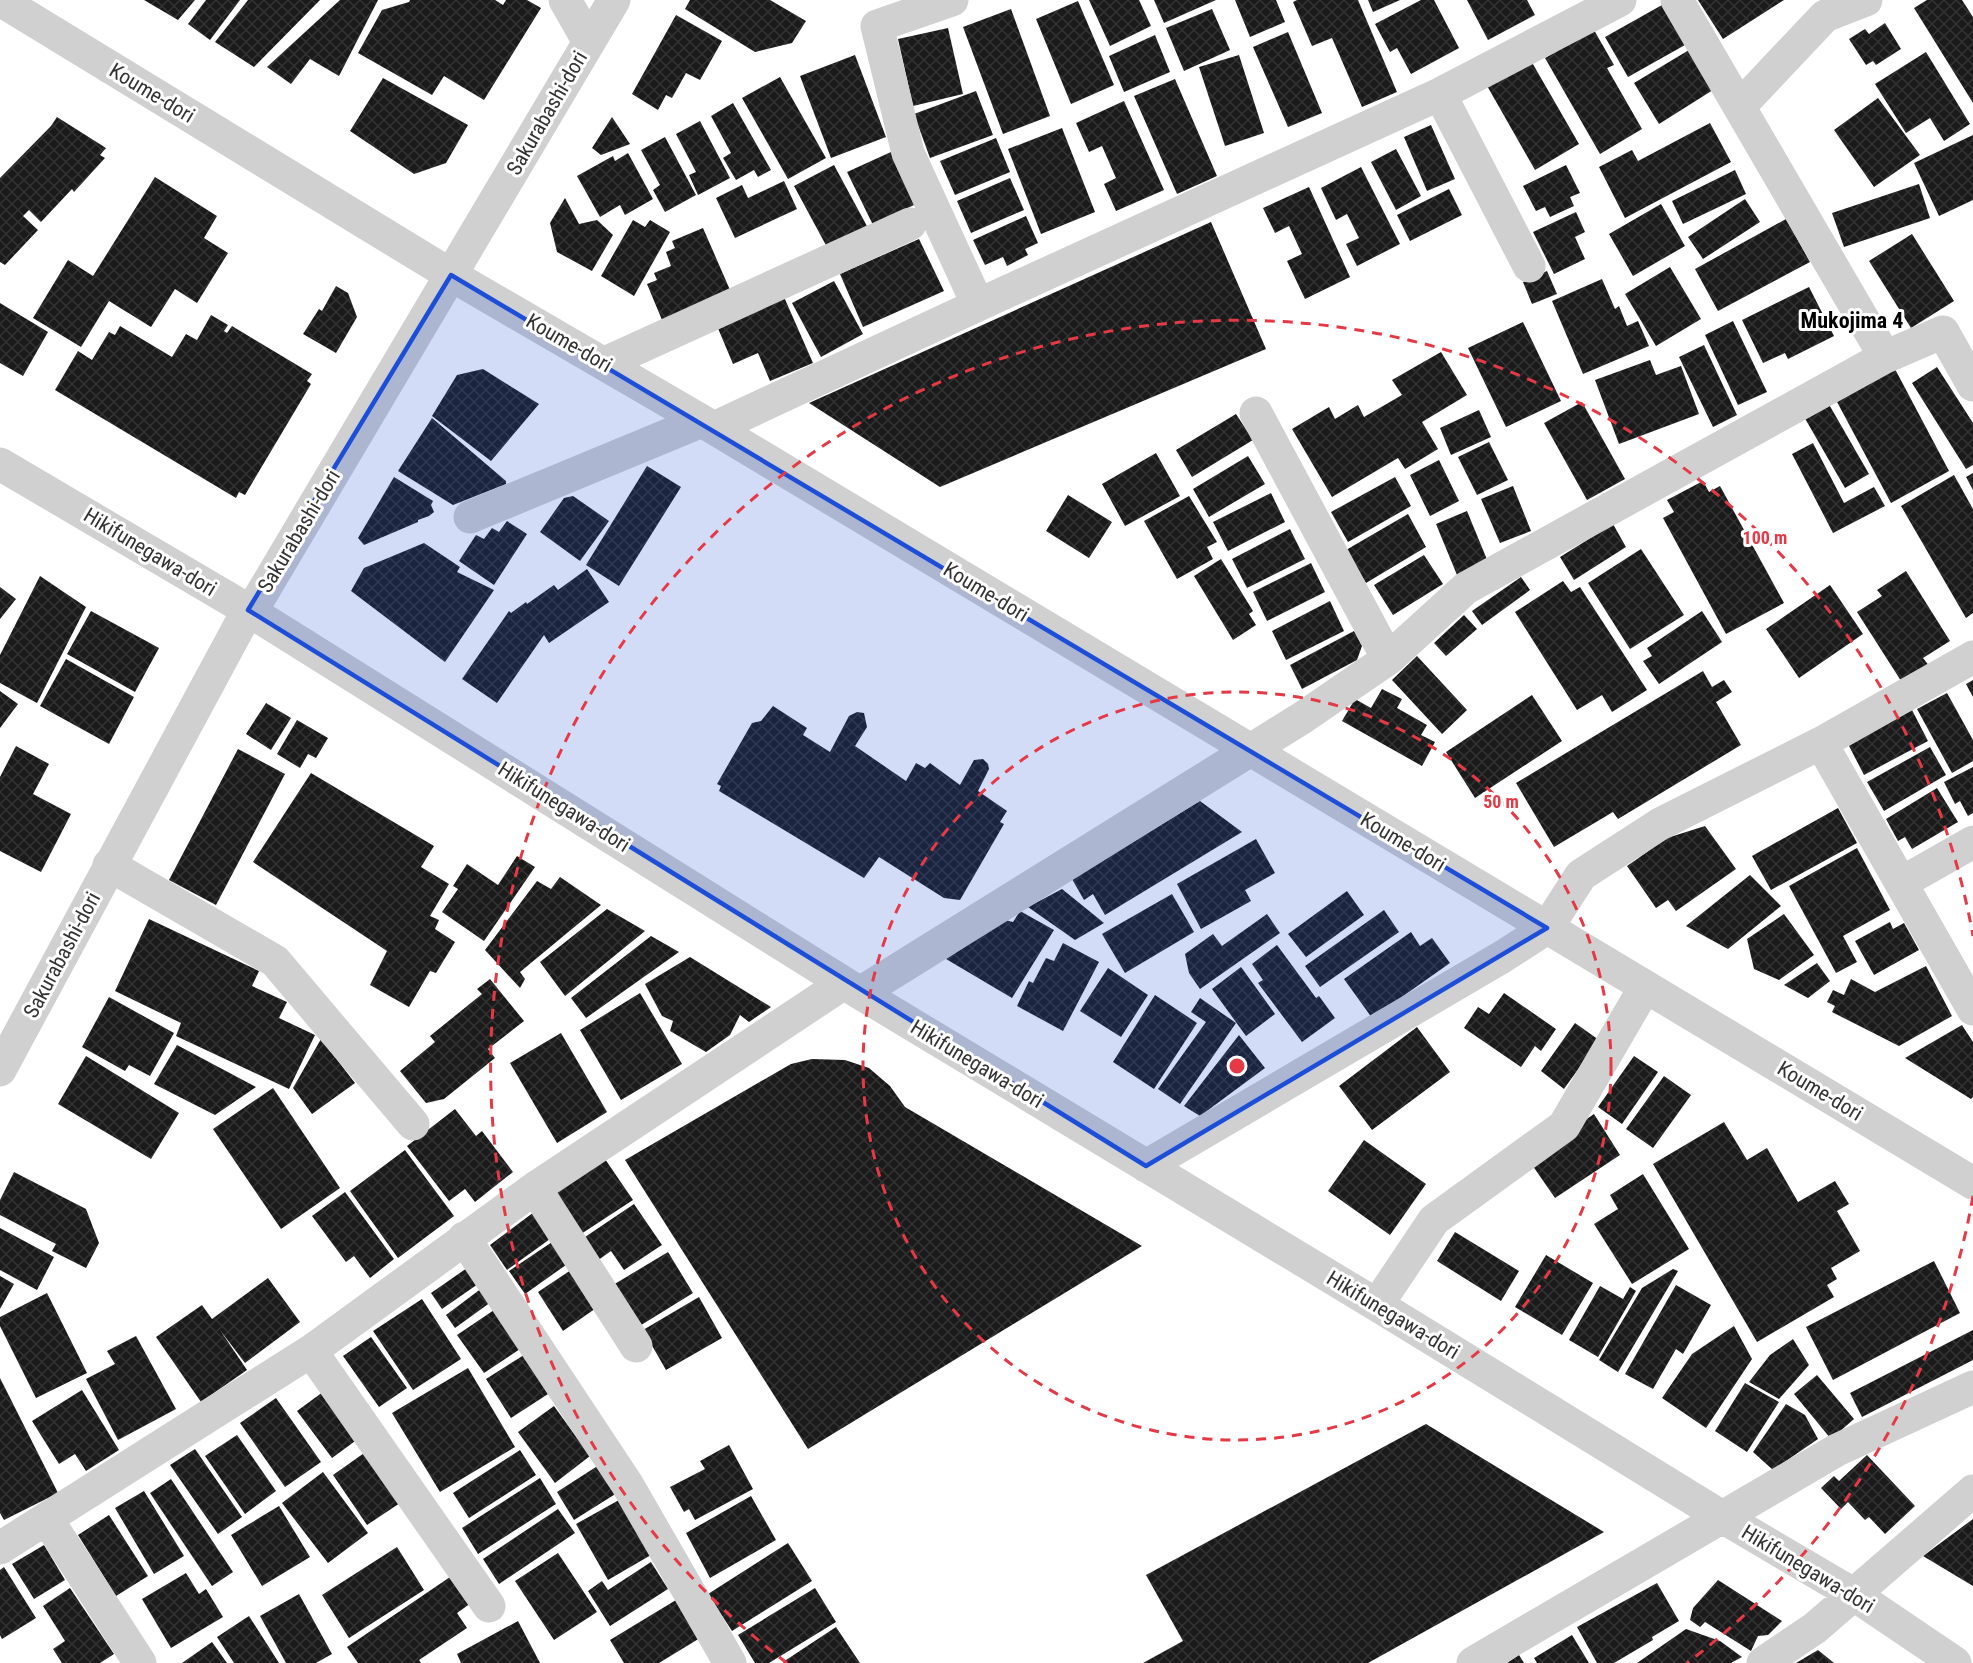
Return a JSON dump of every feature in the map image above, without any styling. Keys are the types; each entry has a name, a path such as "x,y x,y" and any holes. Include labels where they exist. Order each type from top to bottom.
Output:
{"street":[{"path":"565,0 589,42"},
{"name":"Sakurabashi-dori","path":"0,1070 248,610 258,600 614,0"},
{"path":"952,0 877,26 908,153 978,305"},
{"path":"470,517 708,425 978,305 1440,94 1620,0"},
{"path":"1677,0 1885,357"},
{"path":"1740,106 1825,16 1866,0"},
{"name":"Koume-dori","path":"12,2 452,275 708,425 1973,1183"},
{"path":"1440,94 1529,266"},
{"path":"604,363 910,224"},
{"path":"0,1548 311,1351 535,1188 852,988 1251,751 1388,659 1466,588 1885,357 1943,332 1973,385"},
{"path":"1256,413 1388,659"},
{"name":"Hikifunegawa-dori","path":"0,464 248,610 852,988 1853,1594 1955,1663"},
{"path":"1146,1166 1452,987 1547,928 1581,875 1659,824 1821,742 1973,657"},
{"path":"1821,742 1973,1009"},
{"path":"1901,883 1973,842"},
{"path":"109,865 275,961 413,1124"},
{"path":"1377,1305 1434,1220 1564,1126 1645,987"},
{"path":"535,1188 636,1346"},
{"path":"464,1238 627,1484 730,1663"},
{"path":"311,1351 489,1606"},
{"path":"1473,1663 1837,1450 1973,1387"},
{"path":"1763,1663 1815,1628 1973,1491"},
{"path":"47,1519 140,1663"}],"highlighted area":[{"path":"451,275 1547,928 1146,1166 248,610"}],"building":[{"path":"144,0 195,0 178,20"},
{"path":"206,0 240,0 210,40 188,24"},
{"path":"248,0 320,0 254,67 215,42"},
{"path":"340,0 378,0 339,76 310,59 291,84 267,67"},
{"path":"410,0 495,0 503,5 506,0 527,0 541,8 484,100 444,76 432,95 358,53 382,10"},
{"path":"690,0 770,0 806,21 792,43 755,52 685,9"},
{"path":"1089,0 1139,0 1151,26 1110,46"},
{"path":"1154,0 1216,0 1164,23"},
{"path":"1235,0 1276,0 1285,22 1250,37"},
{"path":"1297,0 1358,0 1397,92 1362,107 1332,38 1312,46 1293,2"},
{"path":"1368,0 1400,0 1373,12"},
{"path":"1421,0 1434,0 1459,48 1411,74 1397,48 1390,52 1375,24"},
{"path":"1467,0 1527,0 1535,15 1488,40"},
{"path":"1698,0 1784,0 1723,39"},
{"path":"1927,0 1962,0 1973,17 1973,103 1914,8"},
{"path":"1078,1 1114,85 1071,104 1036,19"},
{"path":"1662,5 1685,45 1628,77 1605,37"},
{"path":"1011,9 1050,116 1003,134 963,27"},
{"path":"1212,9 1230,50 1184,71 1166,28"},
{"path":"676,15 722,41 700,80 686,73 672,98 666,95 658,110 632,94"},
{"path":"1885,23 1901,49 1876,65 1873,61 1866,65 1849,39 1865,29 1869,34"},
{"path":"948,28 963,94 913,106 898,39"},
{"path":"1594,30 1614,65 1607,68 1642,129 1600,154 1545,58"},
{"path":"1288,32 1322,113 1288,127 1253,47"},
{"path":"1155,35 1170,72 1124,92 1109,56"},
{"path":"1689,50 1713,90 1659,124 1634,83"},
{"path":"1926,52 1970,124 1944,141 1930,118 1906,133 1875,84"},
{"path":"855,55 886,137 831,158 800,76"},
{"path":"1239,55 1264,133 1225,146 1199,67"},
{"path":"1530,59 1579,144 1535,170 1486,84"},
{"path":"780,77 826,158 788,179 742,98"},
{"path":"383,78 468,125 446,163 414,174 350,131"},
{"path":"1175,79 1217,176 1177,194 1134,96"},
{"path":"976,91 993,135 930,158 914,114"},
{"path":"1878,98 1920,155 1874,187 1834,130"},
{"path":"1124,101 1164,190 1116,211 1104,184 1116,178 1102,146 1089,152 1076,123"},
{"path":"733,103 771,170 758,177 754,170 736,180 723,158 731,153 711,116"},
{"path":"57,117 106,148 100,155 105,158 74,192 72,189 41,222 29,210 23,216 38,230 5,265 0,262 0,178"},
{"path":"612,117 630,144 601,155 592,148"},
{"path":"700,121 730,178 698,195 689,175 696,172 676,134"},
{"path":"1710,123 1731,162 1625,218 1599,167 1632,150 1638,161"},
{"path":"1431,125 1455,179 1427,191 1404,137"},
{"path":"1062,128 1095,212 1041,234 1008,149"},
{"path":"1973,135 1973,200 1939,216 1914,163"},
{"path":"665,137 696,195 665,212 653,190 660,185 641,150"},
{"path":"996,138 1010,172 955,195 940,161"},
{"path":"1396,149 1421,196 1396,210 1371,162"},
{"path":"891,152 916,204 873,225 847,172"},
{"path":"628,153 653,199 625,215 620,205 600,217 577,176 613,156 615,161"},
{"path":"834,165 868,228 828,249 794,186"},
{"path":"1566,165 1580,193 1570,197 1574,206 1550,217 1545,207 1536,211 1523,186"},
{"path":"1361,167 1400,244 1357,266 1346,244 1359,238 1347,214 1336,220 1321,188"},
{"path":"1735,170 1746,194 1683,224 1672,201"},
{"path":"155,177 217,216 204,238 228,253 197,303 175,289 151,327 109,301 81,347 33,318 68,260 93,276"},
{"path":"1010,178 1024,210 971,233 957,201"},
{"path":"784,181 797,209 735,238 716,198 742,185 748,198"},
{"path":"1919,184 1930,218 1844,247 1832,213"},
{"path":"1309,187 1350,277 1305,299 1287,261 1302,254 1289,226 1275,233 1263,208"},
{"path":"1449,189 1462,215 1410,241 1397,215"},
{"path":"565,198 579,224 597,220 613,235 592,271 557,252 550,223"},
{"path":"1745,199 1760,222 1703,259 1688,237"},
{"path":"1661,204 1685,246 1633,276 1609,234"},
{"path":"1576,212 1585,232 1575,237 1585,259 1554,274 1533,232"},
{"path":"1026,216 1038,243 1025,249 1028,255 1007,266 1003,257 985,265 973,240"},
{"path":"1786,219 1810,262 1718,311 1695,269"},
{"path":"633,220 645,227 650,220 670,232 634,296 601,276"},
{"path":"1211,222 1266,349 940,487 809,403"},
{"path":"703,228 730,290 662,320 647,284 657,280 654,273 671,266 666,252 675,248 672,241"},
{"path":"1912,234 1954,301 1911,328 1869,261"},
{"path":"919,239 944,291 863,327 840,274"},
{"path":"1670,267 1701,319 1656,346 1625,294"},
{"path":"1547,271 1557,294 1532,304 1523,282"},
{"path":"1602,279 1615,309 1619,306 1627,326 1638,321 1649,346 1583,374 1552,301"},
{"path":"834,281 863,334 821,357 792,303"},
{"path":"336,286 348,293 357,317 336,353 303,334 319,309 322,311"},
{"path":"1809,287 1834,336 1788,359 1785,353 1763,363 1742,320"},
{"path":"784,297 813,363 770,381 758,353 733,364 717,326"},
{"path":"0,303 48,332 23,376 0,363"},
{"path":"211,315 228,325 224,331 227,333 232,326 312,374 307,381 311,384 245,495 239,492 236,498 55,390 78,351 92,360 109,332 115,335 120,326 172,357 186,334 197,340"},
{"path":"1733,321 1767,392 1738,405 1705,335"},
{"path":"1523,322 1561,401 1506,427 1468,348"},
{"path":"1704,345 1737,415 1713,427 1679,357"},
{"path":"1441,352 1467,395 1422,422 1438,449 1405,469 1398,458 1332,497 1292,429 1329,407 1335,419 1358,405 1364,417 1402,395 1392,380"},
{"path":"1650,360 1656,375 1681,366 1699,414 1619,444 1595,380"},
{"path":"1937,367 1973,423 1973,465 1966,469 1912,383"},
{"path":"483,369 539,404 491,461 432,416 457,375"},
{"path":"1895,369 1949,471 1891,503 1836,400"},
{"path":"1827,401 1869,474 1845,488 1803,415"},
{"path":"1582,402 1625,479 1587,500 1544,423"},
{"path":"1479,410 1491,437 1451,455 1440,428"},
{"path":"1236,414 1253,440 1192,477 1176,450"},
{"path":"432,418 506,481 506,484 453,505 398,471"},
{"path":"1489,442 1508,480 1477,495 1458,457"},
{"path":"1813,443 1844,503 1874,487 1885,506 1833,533 1792,454"},
{"path":"1156,453 1180,496 1125,526 1102,484"},
{"path":"1248,456 1265,484 1209,517 1193,489"},
{"path":"1439,460 1459,501 1430,516 1410,475"},
{"path":"647,466 681,487 619,586 586,565"},
{"path":"1973,473 1973,490 1966,477"},
{"path":"1954,475 1973,509 1973,613 1966,618 1901,506"},
{"path":"394,477 433,501 431,505 434,512 418,522 364,545 358,538"},
{"path":"1395,477 1411,506 1348,542 1331,512"},
{"path":"1703,481 1709,492 1720,486 1784,603 1726,634 1663,518 1674,512 1667,500"},
{"path":"1513,486 1531,531 1500,543 1481,499"},
{"path":"1271,493 1285,522 1228,551 1213,522"},
{"path":"1068,495 1112,522 1089,558 1046,531"},
{"path":"573,496 609,521 580,561 540,532 564,498"},
{"path":"1189,496 1217,542 1207,547 1213,559 1177,579 1144,521"},
{"path":"1467,511 1488,562 1457,575 1436,524"},
{"path":"1408,514 1426,547 1366,583 1346,550"},
{"path":"507,521 527,534 494,585 459,561 476,535 484,539 492,528 499,532"},
{"path":"1613,524 1626,547 1574,580 1560,557"},
{"path":"1290,529 1305,559 1247,588 1232,559"},
{"path":"424,543 460,567 457,572 494,590 445,662 351,591 364,568"},
{"path":"1641,549 1684,615 1630,649 1588,583"},
{"path":"1424,555 1443,584 1393,615 1374,585"},
{"path":"1221,559 1253,611 1249,614 1256,625 1233,640 1194,576"},
{"path":"1311,563 1325,592 1267,621 1253,592"},
{"path":"587,569 609,602 549,643 544,635 497,703 462,679 509,611 511,613 526,602 527,604 554,585 558,590"},
{"path":"1906,571 1950,641 1923,658 1930,667 1903,684 1857,612 1882,596 1877,590"},
{"path":"40,576 86,607 37,703 0,683 0,655"},
{"path":"1521,577 1530,590 1482,625 1472,611"},
{"path":"1563,581 1571,592 1580,587 1647,690 1612,712 1602,695 1577,710 1515,612"},
{"path":"1830,585 1863,634 1799,678 1766,629"},
{"path":"0,587 16,599 0,619"},
{"path":"1330,601 1344,631 1286,660 1272,631"},
{"path":"91,611 159,648 135,692 67,654"},
{"path":"1702,611 1722,642 1659,684 1643,661 1652,656 1647,648"},
{"path":"1464,615 1477,629 1446,656 1434,643"},
{"path":"1354,631 1362,646 1357,660 1302,689 1290,665"},
{"path":"1417,656 1467,710 1442,734 1392,680"},
{"path":"66,659 134,697 109,744 40,706"},
{"path":"1703,671 1712,687 1724,680 1732,692 1716,702 1741,745 1618,819 1613,812 1554,847 1516,783"},
{"path":"1973,680 1973,697 1966,684"},
{"path":"1382,689 1402,699 1397,708 1427,725 1421,735 1435,742 1422,766 1342,721 1355,699 1371,708"},
{"path":"0,691 18,704 0,728"},
{"path":"1947,693 1973,740 1973,761 1952,773 1917,709"},
{"path":"1532,695 1562,741 1475,798 1446,752"},
{"path":"266,703 291,718 271,750 246,734"},
{"path":"773,706 807,728 803,735 830,752 849,716 857,712 864,713 867,727 855,746 906,781 916,763 925,768 930,763 960,785 974,760 983,759 988,764 989,769 978,791 1007,811 1000,822 1004,824 960,900 944,898 879,857 864,878 719,791 721,786 717,784 752,723 761,721"},
{"path":"1912,710 1928,741 1864,775 1848,744"},
{"path":"297,720 328,738 316,758 308,754 300,768 277,754"},
{"path":"16,746 49,764 33,794 71,814 41,872 0,851 0,777"},
{"path":"1930,747 1946,775 1884,811 1867,782"},
{"path":"238,749 285,774 216,905 169,880"},
{"path":"1973,767 1973,813 1968,816 1960,801 1955,804 1944,782"},
{"path":"311,773 434,846 421,867 449,884 430,916 439,920 435,929 455,942 436,973 430,971 409,1007 370,985 387,951 253,862"},
{"path":"1937,788 1958,822 1912,849 1905,837 1898,841 1886,819"},
{"path":"1200,801 1242,832 1105,915 1093,894 1084,900 1072,879"},
{"path":"1838,808 1857,843 1771,890 1752,856"},
{"path":"1705,826 1736,869 1676,911 1668,900 1656,908 1627,866 1667,838"},
{"path":"1256,839 1275,873 1245,890 1251,901 1201,929 1177,884"},
{"path":"1857,848 1890,910 1843,936 1857,962 1836,973 1789,886"},
{"path":"517,856 535,867 484,941 442,912 458,889 453,886 467,864 498,885"},
{"path":"1750,875 1781,906 1728,949 1686,926"},
{"path":"560,877 601,905 520,972 525,979 520,988 485,950 537,881 551,889"},
{"path":"1062,889 1104,923 1075,940 1028,907"},
{"path":"1347,891 1364,915 1306,957 1288,934"},
{"path":"1172,894 1194,932 1125,973 1102,934"},
{"path":"607,909 645,931 565,996 540,962"},
{"path":"1384,910 1399,932 1320,987 1305,966"},
{"path":"1020,911 1054,930 1012,998 946,959 1005,920 1013,922"},
{"path":"1267,914 1280,933 1200,989 1189,973 1185,954 1213,934 1222,946"},
{"path":"1784,914 1814,955 1779,980 1754,969 1747,939"},
{"path":"149,919 259,971 252,986 287,1002 279,1018 315,1035 289,1089 176,1036 181,1023 115,991"},
{"path":"1890,922 1893,929 1904,923 1919,950 1874,975 1855,941"},
{"path":"1411,932 1420,946 1432,938 1450,963 1372,1018 1344,979"},
{"path":"651,936 679,952 586,1018 571,998"},
{"path":"1063,943 1099,962 1063,1031 1017,1006 1029,981 1033,983 1046,958 1054,961"},
{"path":"1277,945 1316,998 1319,996 1335,1018 1302,1042 1258,983 1263,980 1252,964"},
{"path":"690,957 771,1007 749,1022 740,1015 730,1035 706,1052 670,1031 673,1021 662,1016 645,984"},
{"path":"1817,963 1830,981 1808,998 1784,985"},
{"path":"1926,966 1952,1016 1899,1046 1832,1012 1835,1006 1827,1002 1833,990 1844,995 1851,979 1875,992"},
{"path":"1241,967 1275,1014 1246,1036 1212,989"},
{"path":"1108,968 1148,995 1121,1037 1080,1011"},
{"path":"490,979 524,1021 488,1049 495,1058 444,1099 426,1103 400,1071 435,1042 430,1036 482,994 477,989"},
{"path":"640,993 682,1064 621,1100 580,1030"},
{"path":"1504,993 1556,1029 1541,1051 1535,1046 1521,1067 1464,1028 1478,1007 1489,1014"},
{"path":"1155,995 1197,1023 1154,1089 1113,1062"},
{"path":"109,997 174,1033 150,1076 129,1065 125,1071 82,1047"},
{"path":"1200,998 1236,1023 1180,1104 1158,1089 1206,1022 1191,1012"},
{"path":"1575,1023 1599,1040 1564,1089 1541,1071"},
{"path":"1962,1025 1973,1042 1973,1097 1971,1099 1905,1058"},
{"path":"1417,1027 1450,1072 1372,1130 1339,1086"},
{"path":"561,1033 607,1112 557,1143 510,1063"},
{"path":"1239,1035 1265,1068 1200,1116 1184,1106"},
{"path":"321,1039 355,1083 312,1114 293,1088"},
{"path":"177,1045 256,1087 215,1115 154,1084"},
{"path":"86,1056 179,1113 151,1159 58,1104"},
{"path":"1634,1056 1658,1072 1622,1124 1598,1107"},
{"path":"812,1059 845,1060 869,1068 890,1086 905,1107 1142,1246 808,1449 625,1160 791,1064"},
{"path":"1664,1076 1691,1095 1653,1148 1626,1129"},
{"path":"273,1088 340,1188 281,1229 213,1129"},
{"path":"455,1109 476,1136 482,1131 513,1172 475,1202 465,1189 449,1201 407,1146"},
{"path":"1594,1114 1620,1155 1555,1198 1528,1159"},
{"path":"1724,1122 1747,1160 1767,1148 1798,1202 1835,1181 1849,1204 1837,1211 1860,1251 1831,1268 1837,1279 1827,1285 1834,1297 1757,1342 1653,1164"},
{"path":"1364,1140 1426,1184 1390,1235 1328,1191"},
{"path":"405,1150 454,1216 398,1258 350,1191"},
{"path":"605,1159 633,1200 578,1236 551,1195"},
{"path":"14,1172 86,1209 99,1243 86,1268 52,1251 56,1244 0,1215 0,1200"},
{"path":"1643,1174 1689,1249 1632,1284 1594,1224 1618,1209 1610,1195"},
{"path":"345,1192 394,1259 370,1278 354,1256 346,1262 312,1216"},
{"path":"634,1204 662,1245 624,1270 611,1251 597,1261 582,1239"},
{"path":"538,1209 557,1234 507,1270 490,1245"},
{"path":"0,1228 54,1257 37,1290 0,1270"},
{"path":"1455,1232 1519,1271 1501,1301 1437,1261"},
{"path":"558,1238 573,1260 525,1294 509,1271"},
{"path":"668,1252 693,1293 638,1327 613,1285"},
{"path":"1546,1255 1593,1283 1562,1335 1515,1307"},
{"path":"1934,1261 1960,1313 1833,1380 1806,1327"},
{"path":"577,1266 602,1304 563,1331 538,1292"},
{"path":"467,1268 478,1284 442,1309 431,1293"},
{"path":"1673,1269 1678,1271 1618,1372 1599,1360 1642,1288"},
{"path":"0,1276 14,1284 0,1309"},
{"path":"268,1278 300,1322 245,1363 220,1330 247,1370 201,1402 156,1337 202,1305 212,1319"},
{"path":"1676,1285 1711,1305 1683,1354 1676,1349 1653,1389 1625,1374"},
{"path":"1600,1286 1623,1299 1630,1287 1636,1291 1598,1357 1569,1340"},
{"path":"482,1288 491,1302 455,1328 446,1315"},
{"path":"47,1293 87,1373 36,1398 0,1326 0,1317"},
{"path":"699,1297 722,1338 666,1370 643,1330"},
{"path":"422,1299 461,1359 413,1390 373,1331"},
{"path":"497,1308 523,1347 484,1373 457,1335"},
{"path":"1734,1326 1752,1359 1706,1428 1662,1398 1692,1354"},
{"path":"1973,1330 1973,1360 1862,1417 1850,1393"},
{"path":"136,1336 176,1409 118,1440 86,1379 115,1364 107,1351"},
{"path":"371,1337 407,1388 379,1407 343,1356"},
{"path":"1793,1339 1809,1365 1779,1399 1749,1382 1770,1355"},
{"path":"524,1355 548,1394 511,1418 486,1379"},
{"path":"468,1368 515,1447 440,1492 392,1413"},
{"path":"1817,1375 1854,1419 1831,1439 1794,1394"},
{"path":"0,1378 58,1493 4,1520 0,1513"},
{"path":"1745,1383 1779,1402 1747,1452 1715,1431"},
{"path":"327,1389 362,1436 332,1458 297,1411"},
{"path":"82,1390 119,1450 86,1471 75,1454 59,1464 32,1421"},
{"path":"276,1398 321,1462 285,1487 240,1423"},
{"path":"1786,1404 1805,1415 1818,1439 1773,1470 1753,1452"},
{"path":"554,1406 590,1456 555,1483 518,1432"},
{"path":"1426,1424 1604,1532 1368,1663 1143,1663 1183,1641 1146,1575"},
{"path":"237,1435 276,1491 245,1514 205,1456"},
{"path":"729,1445 753,1489 695,1520 689,1509 684,1512 670,1487 705,1469 700,1461"},
{"path":"195,1449 242,1517 218,1534 170,1465"},
{"path":"520,1450 536,1475 469,1518 453,1493"},
{"path":"367,1451 403,1501 367,1525 333,1475"},
{"path":"1867,1455 1915,1506 1885,1534 1869,1517 1865,1520 1848,1502 1841,1509 1821,1488 1834,1476 1839,1481"},
{"path":"599,1465 617,1493 574,1520 557,1492"},
{"path":"323,1472 368,1533 328,1563 282,1503"},
{"path":"540,1478 556,1504 478,1554 462,1528"},
{"path":"171,1479 233,1572 212,1586 150,1493"},
{"path":"144,1491 184,1556 154,1574 115,1508"},
{"path":"751,1496 776,1540 710,1578 686,1533"},
{"path":"619,1500 651,1555 608,1580 576,1524"},
{"path":"279,1506 310,1557 262,1586 231,1535"},
{"path":"558,1509 575,1533 499,1584 483,1559"},
{"path":"109,1515 148,1576 116,1596 78,1535"},
{"path":"1973,1519 1973,1586 1923,1556"},
{"path":"788,1543 812,1581 732,1631 708,1594"},
{"path":"44,1545 65,1580 34,1599 12,1564"},
{"path":"397,1547 424,1590 349,1638 322,1595"},
{"path":"558,1553 597,1612 554,1640 515,1581"},
{"path":"651,1562 668,1589 610,1626 588,1591 602,1581 608,1590"},
{"path":"4,1567 36,1618 2,1639 0,1635 0,1570"},
{"path":"186,1573 199,1594 206,1589 223,1617 171,1648 142,1599"},
{"path":"453,1575 471,1603 457,1613 467,1628 419,1660 421,1663 358,1663 347,1647"},
{"path":"1718,1580 1782,1621 1768,1635 1758,1636 1751,1651 1705,1622 1700,1627 1690,1620 1693,1608"},
{"path":"1657,1583 1679,1621 1652,1637 1653,1640 1614,1663 1597,1663 1577,1627"},
{"path":"70,1588 114,1654 100,1663 62,1663 53,1649 65,1641 43,1606"},
{"path":"815,1588 836,1622 769,1663 755,1663 738,1635"},
{"path":"299,1594 332,1654 316,1663 286,1663 260,1616"},
{"path":"676,1600 700,1638 659,1663 624,1663 610,1640"},
{"path":"249,1616 279,1663 234,1663 217,1637"},
{"path":"518,1621 540,1663 461,1663 457,1654"},
{"path":"836,1627 860,1663 783,1662"},
{"path":"1686,1629 1720,1641 1742,1657 1731,1663 1637,1663"},
{"path":"1572,1635 1589,1663 1537,1663 1534,1658"},
{"path":"212,1642 227,1663 182,1663"},
{"path":"1818,1650 1834,1663 1796,1663"},
{"path":"1519,1655 1524,1663 1507,1663"}],"district":[{"name":"Mukojima 4","path":"1852,320"}]}
